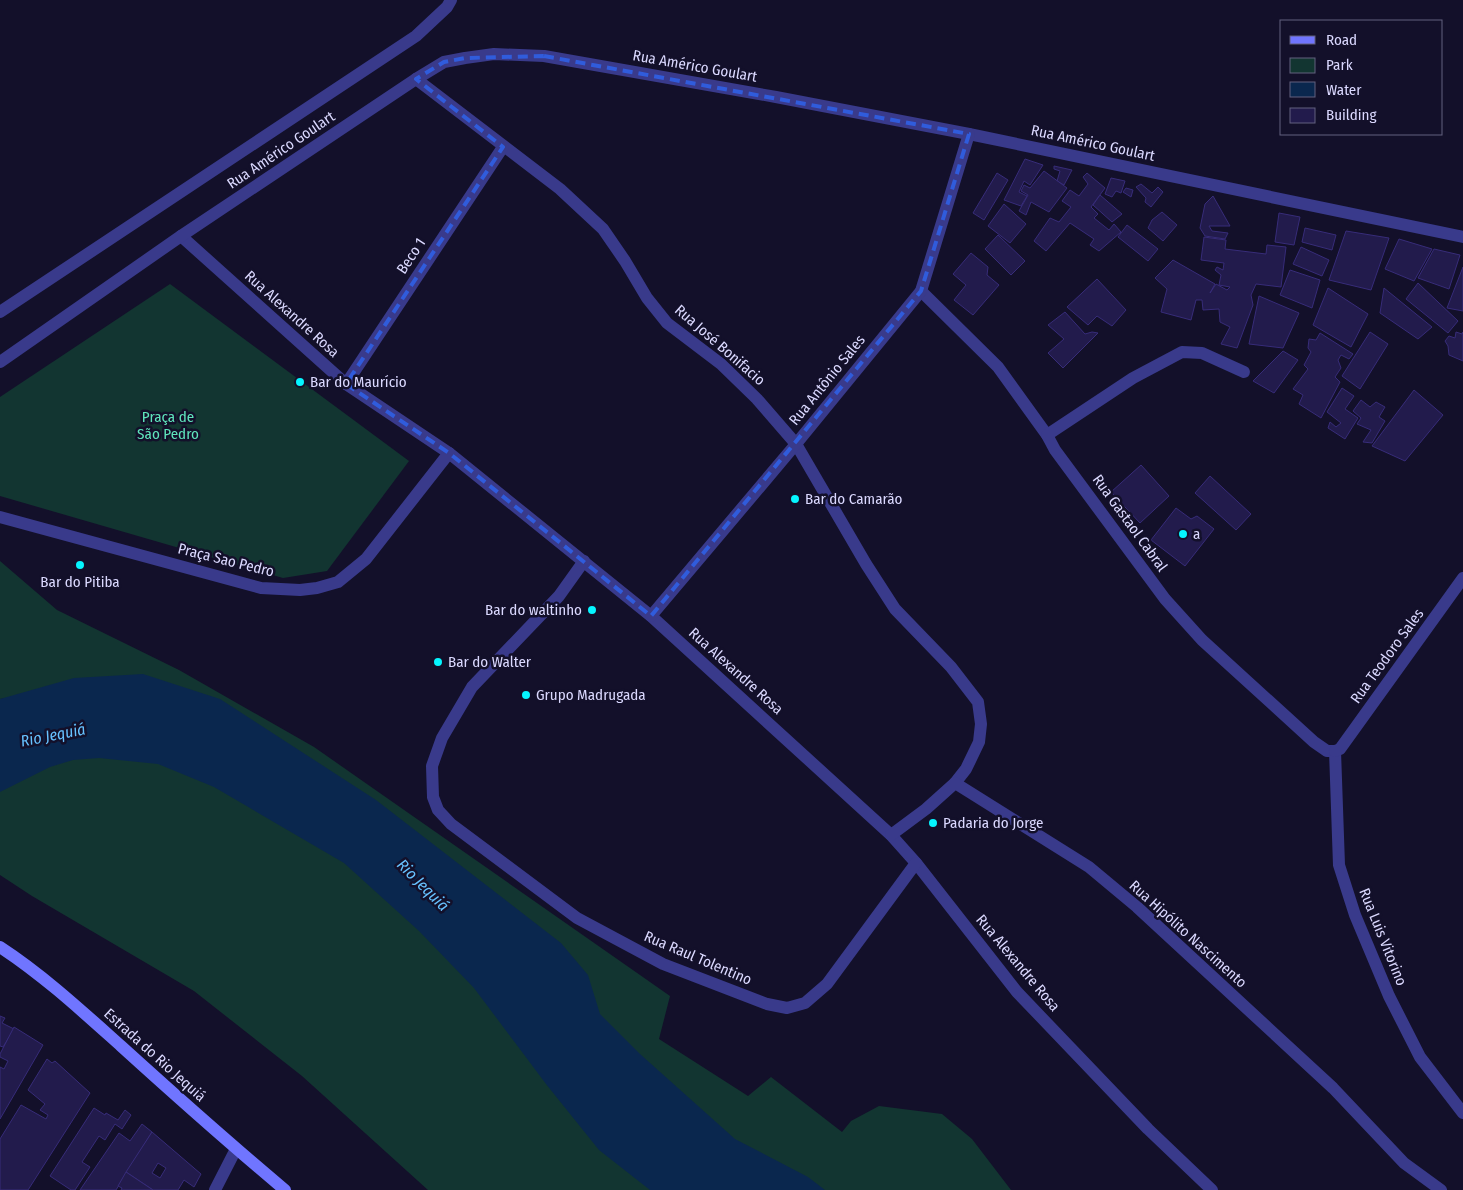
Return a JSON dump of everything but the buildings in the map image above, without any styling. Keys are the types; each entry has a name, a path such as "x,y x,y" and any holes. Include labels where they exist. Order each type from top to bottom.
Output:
{"main road":[{"name":"Estrada do Rio Jequiá","path":"0,947 15,957 89,1018 236,1149 285,1190"}],"street":[{"path":"0,312 416,36 447,7 451,0"},
{"name":"Rua Américo Goulart","path":"0,362 181,236 416,78 444,62 494,54 544,56 776,97 969,134 1463,237"},
{"name":"Rua José Bonifacio","path":"416,78 503,147 560,189 603,229 647,298 667,323 721,364 757,399 796,444 866,564 895,609 951,667 978,702 981,724 979,742 966,768 955,783"},
{"name":"Rua Antônio Sales","path":"652,616 921,291 969,134"},
{"name":"Beco 1","path":"346,384 503,147"},
{"name":"Rua Alexandre Rosa","path":"181,236 346,384 449,453 652,616 891,835 916,863 1017,992 1148,1130 1212,1190"},
{"name":"Rua Gastaol Cabral","path":"921,291 998,367 1047,435 1055,450 1166,599 1202,640 1314,742 1327,750 1335,752"},
{"path":"1047,435 1133,378 1182,352 1202,353 1244,372"},
{"name":"Praça Sao Pedro","path":"0,516 260,588 300,590 317,588 338,582 366,559 449,453"},
{"name":"Rua Raul Tolentino","path":"584,561 559,596 472,687 442,738 432,766 433,797 438,810 450,824 577,918 663,964 767,1004 786,1008 805,1003 827,984 916,863"},
{"name":"Rua Teodoro Sales","path":"1335,752 1340,749 1463,578"},
{"name":"Rua Luis Vitorino","path":"1335,752 1339,865 1355,915 1389,996 1420,1057 1463,1113"},
{"path":"891,835 926,809 955,783"},
{"name":"Rua Hipólito Nascimento","path":"955,783 1090,867 1333,1088 1404,1163 1441,1190"},
{"path":"215,1190 236,1149"}],"highlighted area":[{"path":"544,56 969,134 921,291 651,616 449,453 346,384 503,147 416,79 444,62 465,58"}],"green space":[{"name":"Praça de São Pedro","path":"170,284 409,461 327,571 283,578 0,496 0,397"},
{"path":"0,561 57,610 179,670 314,747 670,996 659,1039 748,1096 771,1077 842,1132 851,1121 879,1106 942,1114 972,1139 1011,1190 804,1190 728,1149 368,811 7,698 0,699"},
{"path":"162,748 353,850 676,1190 428,1190 302,1076 194,991 32,896 0,875 0,774 44,752"}],"water":[{"name":"Rio Jequiá","path":"143,674 220,699 376,800 561,943 588,975 600,1014 640,1054 735,1139 808,1177 825,1190 650,1190 599,1150 546,1084 474,988 419,931 344,863 214,787 158,764 99,758 73,760 50,767 0,792 0,699 74,678"}],"place":[{"name":"Bar do Maurício","path":"300,382"},
{"name":"Bar do Camarão","path":"795,499"},
{"name":"a","path":"1183,534"},
{"name":"Bar do Pitiba","path":"80,565"},
{"name":"Bar do waltinho","path":"592,610"},
{"name":"Bar do Walter","path":"438,662"},
{"name":"Grupo Madrugada","path":"526,695"},
{"name":"Padaria do Jorge","path":"933,823"}]}
